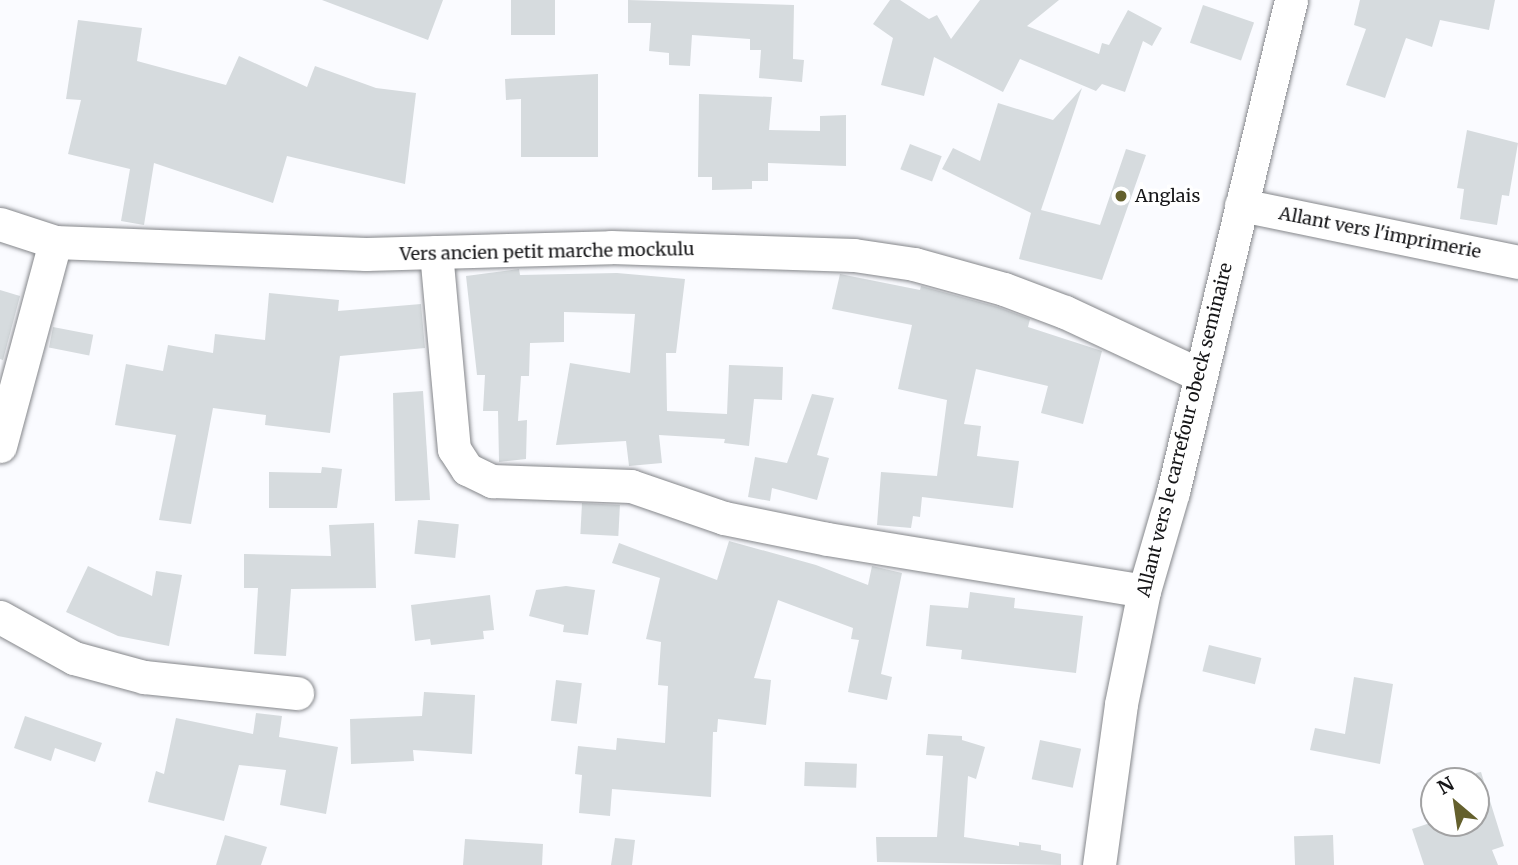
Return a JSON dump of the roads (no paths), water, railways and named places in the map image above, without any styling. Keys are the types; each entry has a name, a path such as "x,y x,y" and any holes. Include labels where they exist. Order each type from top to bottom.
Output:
{"street":[{"name":"Allant vers le carrefour obeck seminaire","path":"1099,865 1144,591 1200,375 1291,0"},
{"name":"Allant vers l'imprimerie","path":"1241,205 1518,262"},
{"name":"Vers ancien petit marche mockulu","path":"0,224 55,242 366,254 611,247 854,255 915,264 1065,312 1200,375"},
{"path":"0,446 55,242"},
{"path":"436,252 454,449 467,469 492,481 631,486 724,518 801,534 1144,591"},
{"path":"0,617 74,658 144,677 297,693"}],"place":[{"name":"Anglais","path":"1121,196"}]}
